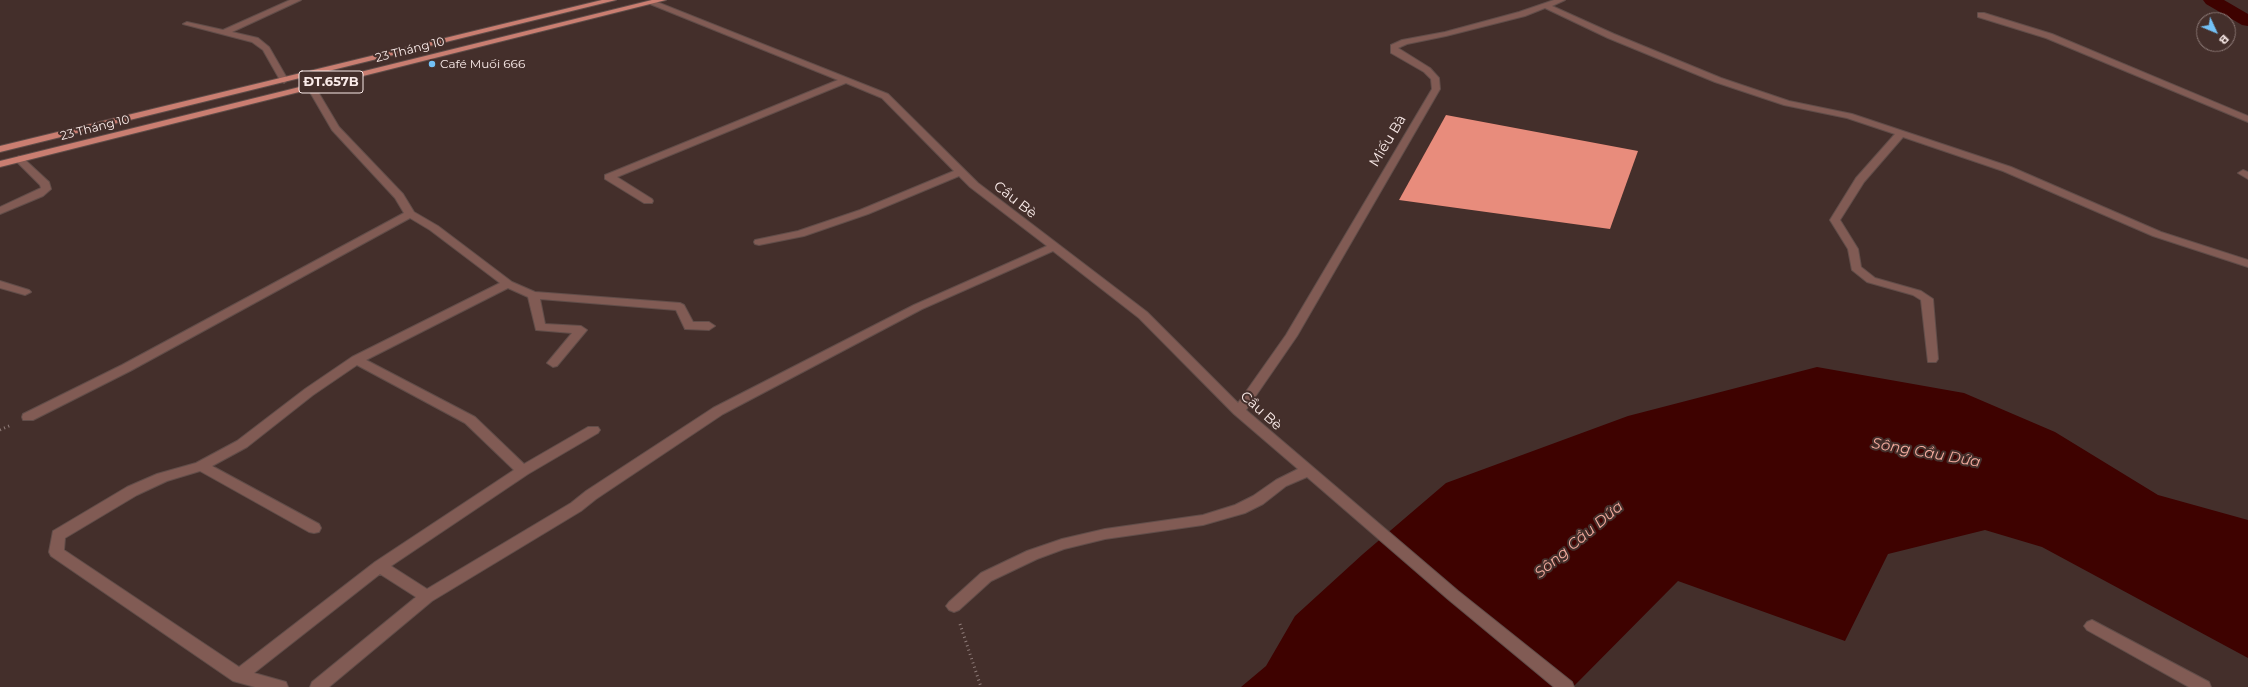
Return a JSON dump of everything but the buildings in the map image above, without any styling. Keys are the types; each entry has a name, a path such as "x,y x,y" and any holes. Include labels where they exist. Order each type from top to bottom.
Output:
{"main road":[{"name":"23 Tháng 10","path":"0,149 612,0"},
{"name":"23 Tháng 10","path":"0,164 653,1"}],"street":[{"path":"225,32 297,0"},
{"name":"Miếu Bà","path":"1239,411 1291,336 1436,89 1435,78 1427,70 1394,51 1394,47 1405,42 1452,32 1546,6 1561,0"},
{"name":"Cầu Bè","path":"653,1 885,96 974,185 1144,315 1239,411 1307,471 1566,687"},
{"path":"1546,6 1611,36 1718,80 1788,103 1849,116 2007,169 2157,234 2246,261"},
{"path":"1981,15 2049,36 2248,119"},
{"path":"187,24 255,40 263,45 284,80"},
{"path":"648,201 609,176 846,80"},
{"path":"311,87 335,128 364,161 399,196 410,214 434,228 508,284 533,295 680,307 689,326 709,326"},
{"path":"1900,134 1860,180 1835,220 1853,249 1856,268 1871,280 1917,293 1928,299 1932,359"},
{"path":"0,211 39,194 46,189 45,184 19,160"},
{"path":"759,242 800,234 864,212 960,172"},
{"path":"28,416 126,368 410,214"},
{"path":"318,687 427,597 576,507 591,495 718,411 918,307 1054,247"},
{"path":"0,284 25,292"},
{"path":"280,687 239,676 56,552 58,536 132,491 162,477 201,466 242,444 303,397 356,360 508,284"},
{"path":"533,295 540,327 581,330 553,363"},
{"path":"356,360 470,420 522,471"},
{"path":"239,676 380,566 522,471 593,430"},
{"path":"201,466 314,528"},
{"path":"954,606 986,577 1032,555 1062,544 1105,534 1203,520 1240,509 1258,500 1280,483 1307,471"},
{"path":"380,566 427,597"},
{"path":"2092,626 2203,687"}],"path":[{"path":"954,606 981,687"}],"water":[{"name":"Sông Cầu Dứa","path":"1817,367 1964,393 2055,432 2158,495 2248,520 2248,658 2042,547 1985,530 1888,554 1845,641 1678,581 1573,687 1241,687 1266,666 1295,616 1363,554 1446,483 1628,416"}],"waterway":[{"path":"2212,0 2248,21"}],"place":[{"name":"Café Muối 666","path":"432,64"}]}
